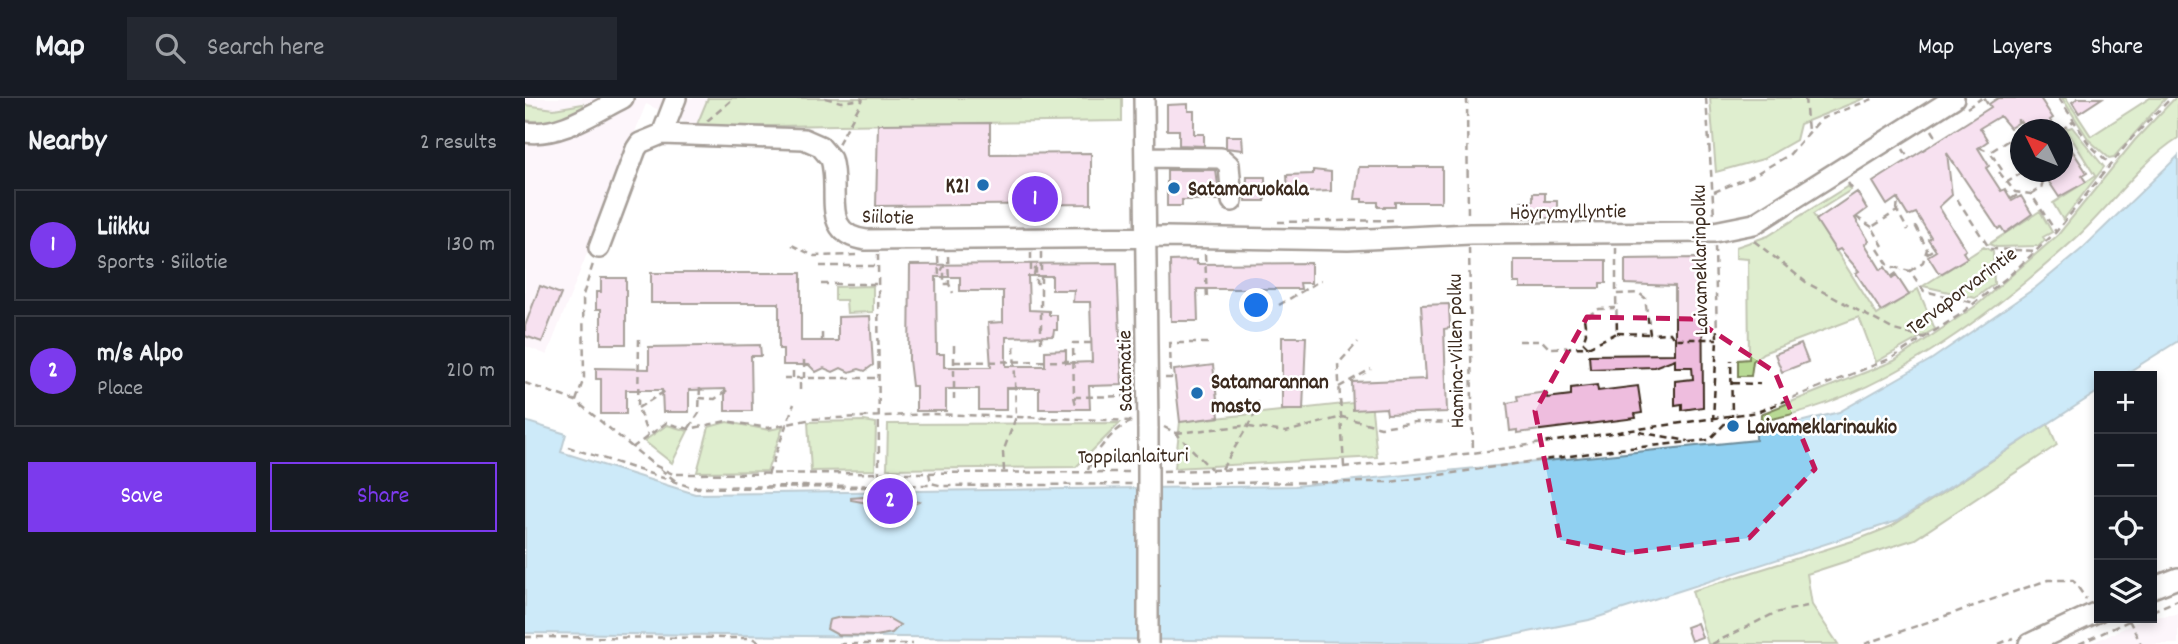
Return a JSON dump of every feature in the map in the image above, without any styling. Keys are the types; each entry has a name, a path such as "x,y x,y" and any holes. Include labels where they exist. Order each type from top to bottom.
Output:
{"street":[{"path":"525,132 551,131 568,126 623,98"},
{"path":"599,248 636,149 640,143 661,134 676,98"},
{"name":"Satamatie","path":"1144,98 1148,644"},
{"name":"Höyrymyllyntie","path":"1145,237 1469,241 1714,232 1754,224 1954,98"},
{"name":"Siilotie","path":"661,134 694,137 789,137 804,139 820,146 831,159 834,169 836,219 845,236 855,239 1145,237"},
{"path":"1145,157 1221,158 1229,165 1232,201"},
{"path":"2157,586 2178,578"},
{"path":"2029,644 2094,607"}],"path":[{"path":"694,137 705,122 734,98"},
{"path":"825,98 841,102 864,98"},
{"path":"838,144 864,98"},
{"name":"Hamina-Villen polku","path":"1467,98 1473,453"},
{"name":"Laivameklarinpolku","path":"1706,98 1714,192 1717,338 1713,421"},
{"path":"1805,98 1808,131"},
{"path":"1714,192 1752,176 1789,155 1821,119 1875,98"},
{"path":"1984,98 1990,107"},
{"path":"2059,98 2089,144 2111,165"},
{"name":"Tervaporvarintie","path":"1713,421 1758,412 1878,365 1925,338 1975,303 2038,251 2171,98"},
{"path":"1932,130 1938,140"},
{"path":"1990,152 2010,139"},
{"path":"1979,147 1990,152 2005,183 2012,189 2031,194 2041,187 2043,182"},
{"path":"1903,149 1909,159"},
{"path":"2005,183 2010,180"},
{"path":"1848,183 1855,193"},
{"path":"2006,192 2012,189"},
{"path":"2011,199 2021,193"},
{"path":"2031,194 2056,232"},
{"path":"1898,198 1897,211 1908,230"},
{"path":"1957,199 1990,249 2038,251"},
{"path":"1872,227 1897,211"},
{"path":"1856,217 1872,227 1883,246"},
{"path":"1878,249 1892,268 1910,271 1923,262 1928,242 1915,225"},
{"path":"1753,240 1807,283 1894,330 1925,338"},
{"path":"1616,246 1617,333"},
{"path":"525,383 576,401 584,378 583,295 599,248"},
{"path":"1926,254 1934,249"},
{"path":"1205,250 1207,299"},
{"path":"938,252 939,275 944,266 944,284 949,284"},
{"path":"948,252 949,284 953,293"},
{"path":"1031,252 1031,274 1034,274 1036,265 1036,283 1041,283"},
{"path":"1041,252 1041,343"},
{"path":"878,254 879,474"},
{"path":"820,266 878,266"},
{"path":"1887,271 1892,268"},
{"path":"1891,277 1901,270"},
{"path":"1910,271 1924,291 1975,303"},
{"path":"1279,305 1321,280"},
{"path":"821,285 878,285"},
{"path":"1616,294 1639,293 1645,298 1650,334"},
{"path":"1588,347 1583,342 1586,333 1584,318 1598,309 1616,308"},
{"path":"822,333 822,341"},
{"path":"1519,341 1542,341 1549,348 1588,347 1617,333 1670,333 1674,339 1717,338"},
{"path":"639,339 638,408 648,436"},
{"path":"1121,342 1135,342"},
{"path":"1344,467 1339,362 1358,342"},
{"path":"1077,409 1074,397 1073,343 1091,343"},
{"path":"1158,378 1171,378 1170,343 1208,344"},
{"path":"1004,472 1003,452 1016,417 1014,344"},
{"path":"954,345 954,399"},
{"path":"800,390 804,360"},
{"path":"1154,484 1391,482 1611,450 1709,440 1732,416 1731,360"},
{"path":"954,362 1074,362"},
{"path":"793,365 793,378"},
{"path":"1339,387 1371,369"},
{"path":"784,378 880,378"},
{"path":"1732,383 1760,384"},
{"path":"689,429 699,413 700,385"},
{"path":"699,398 715,398 729,389"},
{"path":"638,408 667,390"},
{"path":"1074,397 1136,396"},
{"name":"Toppilanlaituri","path":"576,401 654,465 673,474 1088,470 1136,472"},
{"path":"1222,469 1258,409 1258,401"},
{"path":"768,475 795,404"},
{"path":"632,448 666,423 689,429 726,421 768,428 812,419 933,414 1147,424 1176,433 1249,426 1294,432 1342,417 1381,426 1415,422 1463,423 1472,419"},
{"name":"Toppilanlaituri","path":"1161,471 1344,467 1713,421"},
{"path":"1088,470 1090,461 1118,430 1147,424"},
{"path":"1636,431 1677,437 1691,442"},
{"path":"1176,433 1211,469"},
{"path":"568,447 691,488 1100,483"},
{"path":"654,465 675,481 696,490 871,488 931,483 943,486 1140,484"},
{"path":"929,473 931,483"},
{"path":"1865,644 2048,580 2073,580 2094,607"},
{"path":"2157,609 2178,600"},
{"path":"1711,644 1775,613 1812,605"},
{"path":"2079,644 2123,623"},
{"path":"2130,623 2141,644"},
{"path":"525,637 752,638 762,644"},
{"path":"1727,637 1727,644"},
{"path":"839,644 913,644"}],"highlighted area":[{"path":"1587,317 1694,319 1775,372 1815,469 1749,538 1626,553 1560,540 1535,411"}],"shaded area":[{"path":"525,98 708,98 696,127 646,104 547,355 525,346"},
{"path":"2178,614 2178,644 2090,644 2135,623 2157,623 2157,617"}],"green space":[{"path":"708,98 1122,98 1122,121 696,127"},
{"path":"1710,98 1865,98 1800,124 1796,140 1763,159 1716,172"},
{"path":"2062,98 2066,98 2091,136 2150,98 2166,98 2114,157 2109,158 2089,140"},
{"path":"2178,98 2178,138 2138,172 2088,227 2006,298 1930,352 1889,375 1805,411 1761,421 1761,414 1894,361 1977,305 2058,235 2135,140"},
{"path":"583,104 584,110 562,118 548,121 525,120 525,105 554,109"},
{"path":"2073,128 2104,167 2063,220 2053,203 2095,176 2073,140"},
{"path":"1848,186 1851,190 1813,214 1877,315 1918,289 1935,329 1876,362 1859,317 1763,353 1753,361 1751,376 1738,376 1738,360 1749,359 1748,259 1736,258 1736,247 1768,236"},
{"path":"2040,211 2052,232 2043,237 2045,240 2039,246 1996,247 1989,244"},
{"path":"1984,247 1993,252 1994,284 1975,298 1923,286"},
{"path":"873,286 873,312 847,313 846,300 835,300 835,287"},
{"path":"1371,401 1377,457 1175,468 1180,422"},
{"path":"727,422 769,430 783,427 767,471 697,472 709,427"},
{"path":"808,422 876,423 875,470 811,471"},
{"path":"1120,423 1076,467 887,469 888,424"},
{"path":"2048,424 2057,445 1915,539 1807,574 1812,605 1838,644 1708,644 1692,591 1859,539 1892,526"},
{"path":"667,425 688,431 672,463 644,441"}],"water":[{"path":"2178,156 2178,341 2130,371 2094,371 2094,394 1897,521 1589,620 1474,643 525,633 525,421 566,434 561,452 695,494 1295,486 1756,440 1756,433 1839,412 1932,359 2035,288 2083,248"}],"pier":[{"path":"567,439 565,450 696,491 1104,487 696,492 563,451"},
{"path":"1137,484 1159,484 1160,643 1136,643"}],"building":[{"path":"1998,98 2040,98 2053,118 2010,119 2010,128 2000,116 1980,128 1988,141 1978,148 1989,166 1986,168 2001,191 2005,189 2012,201 2021,196 2032,214 2005,233 2001,227 1998,229 1947,153 1952,195 1939,207 1966,250 1963,252 1967,258 1942,273 1938,272 1928,256 1936,251 1928,239 1931,237 1916,213 1908,216 1897,198 1887,205 1873,182 1991,107 1989,104"},
{"path":"2078,98 2102,98 2079,113 2072,102"},
{"path":"1188,104 1188,111 1194,111 1194,134 1204,134 1204,146 1179,145 1179,130 1167,130 1167,105"},
{"name":"K21","path":"990,123 990,154 1091,153 1091,204 876,206 878,124"},
{"path":"1226,136 1242,136 1243,150 1226,148"},
{"path":"2073,152 2087,173 2082,176 2086,182 2059,197 2049,182 2073,182"},
{"path":"1359,167 1442,167 1442,199 1440,202 1395,202 1395,207 1378,207 1378,202 1362,202 1362,199 1355,199"},
{"path":"1167,170 1216,170 1220,200 1182,200 1182,206 1167,206"},
{"path":"1313,170 1331,172 1331,191 1288,193 1287,175 1313,174"},
{"path":"1247,177 1265,177 1265,201 1246,201"},
{"path":"1857,192 1867,209 1855,218 1869,241 1865,244 1881,270 1885,267 1892,278 1896,275 1909,295 1881,311 1856,273 1859,271 1840,249 1836,251 1816,220"},
{"path":"1533,193 1545,193 1545,201 1557,201 1557,218 1521,218 1521,201 1533,201"},
{"path":"1698,258 1697,265 1702,265 1703,407 1682,410 1682,404 1675,405 1675,381 1693,379 1692,367 1675,367 1675,359 1654,367 1590,369 1589,355 1675,354 1675,286 1625,284 1625,259"},
{"path":"1197,260 1197,264 1311,263 1311,283 1300,283 1301,289 1197,289 1198,321 1171,321 1170,261"},
{"path":"1514,260 1606,260 1606,283 1600,283 1600,288 1520,288 1520,283 1514,283"},
{"path":"1117,263 1122,385 1089,386 1090,409 1039,409 1039,388 1006,388 1006,410 979,410 979,389 946,389 946,411 916,411 916,386 912,386 909,360 910,265","holes":["1028,276 1052,276 1052,290 1074,290 1073,302 1090,302 1092,362 1066,363 1066,350 1045,351 1045,366 1006,366 1006,337 1053,336 1054,330 1057,330 1057,315 1049,315 1049,311 1029,310","936,277 960,277 960,291 1003,291 1003,322 988,323 991,367 944,367 944,354 937,354"]},
{"path":"651,273 801,273 801,341 838,341 838,317 870,316 873,365 865,371 859,369 849,372 841,368 833,372 824,368 816,372 809,365 783,365 783,349 779,349 779,303 651,303"},
{"path":"601,278 626,278 626,344 601,344 601,309 596,309 596,292 601,292"},
{"path":"540,286 561,294 542,342 525,336 525,326"},
{"path":"1449,304 1450,328 1444,329 1447,412 1387,414 1386,408 1353,410 1352,382 1426,379 1421,305"},
{"path":"1282,337 1306,337 1303,410 1282,410"},
{"path":"1801,344 1808,362 1782,372 1775,354"},
{"path":"760,345 761,356 751,356 752,411 725,411 725,389 689,390 689,412 663,412 662,390 626,390 626,414 601,414 601,379 596,379 596,368 649,369 649,347"},
{"name":"Satamarannan masto","path":"1213,365 1219,417 1180,422 1174,370"},
{"path":"1597,385 1598,391 1638,386 1642,413 1635,414 1636,418 1517,433 1517,430 1510,431 1507,403 1518,401 1517,396 1546,392 1547,398 1571,395 1571,388"},
{"path":"890,495 919,502 906,507 889,507 851,500 851,498"},
{"path":"841,617 888,618 900,625 892,633 876,636 838,635 827,629 829,620"},
{"path":"1697,623 1702,637 1691,641 1686,627"}],"place":[{"name":"K21","path":"983,185"},
{"name":"Satamaruokala","path":"1174,188"},
{"name":"Liikku","path":"1035,199"},
{"name":"Satamarannan masto","path":"1197,393"},
{"name":"Laivameklarinaukio","path":"1733,426"},
{"name":"m/s Alpo","path":"890,501"}]}
